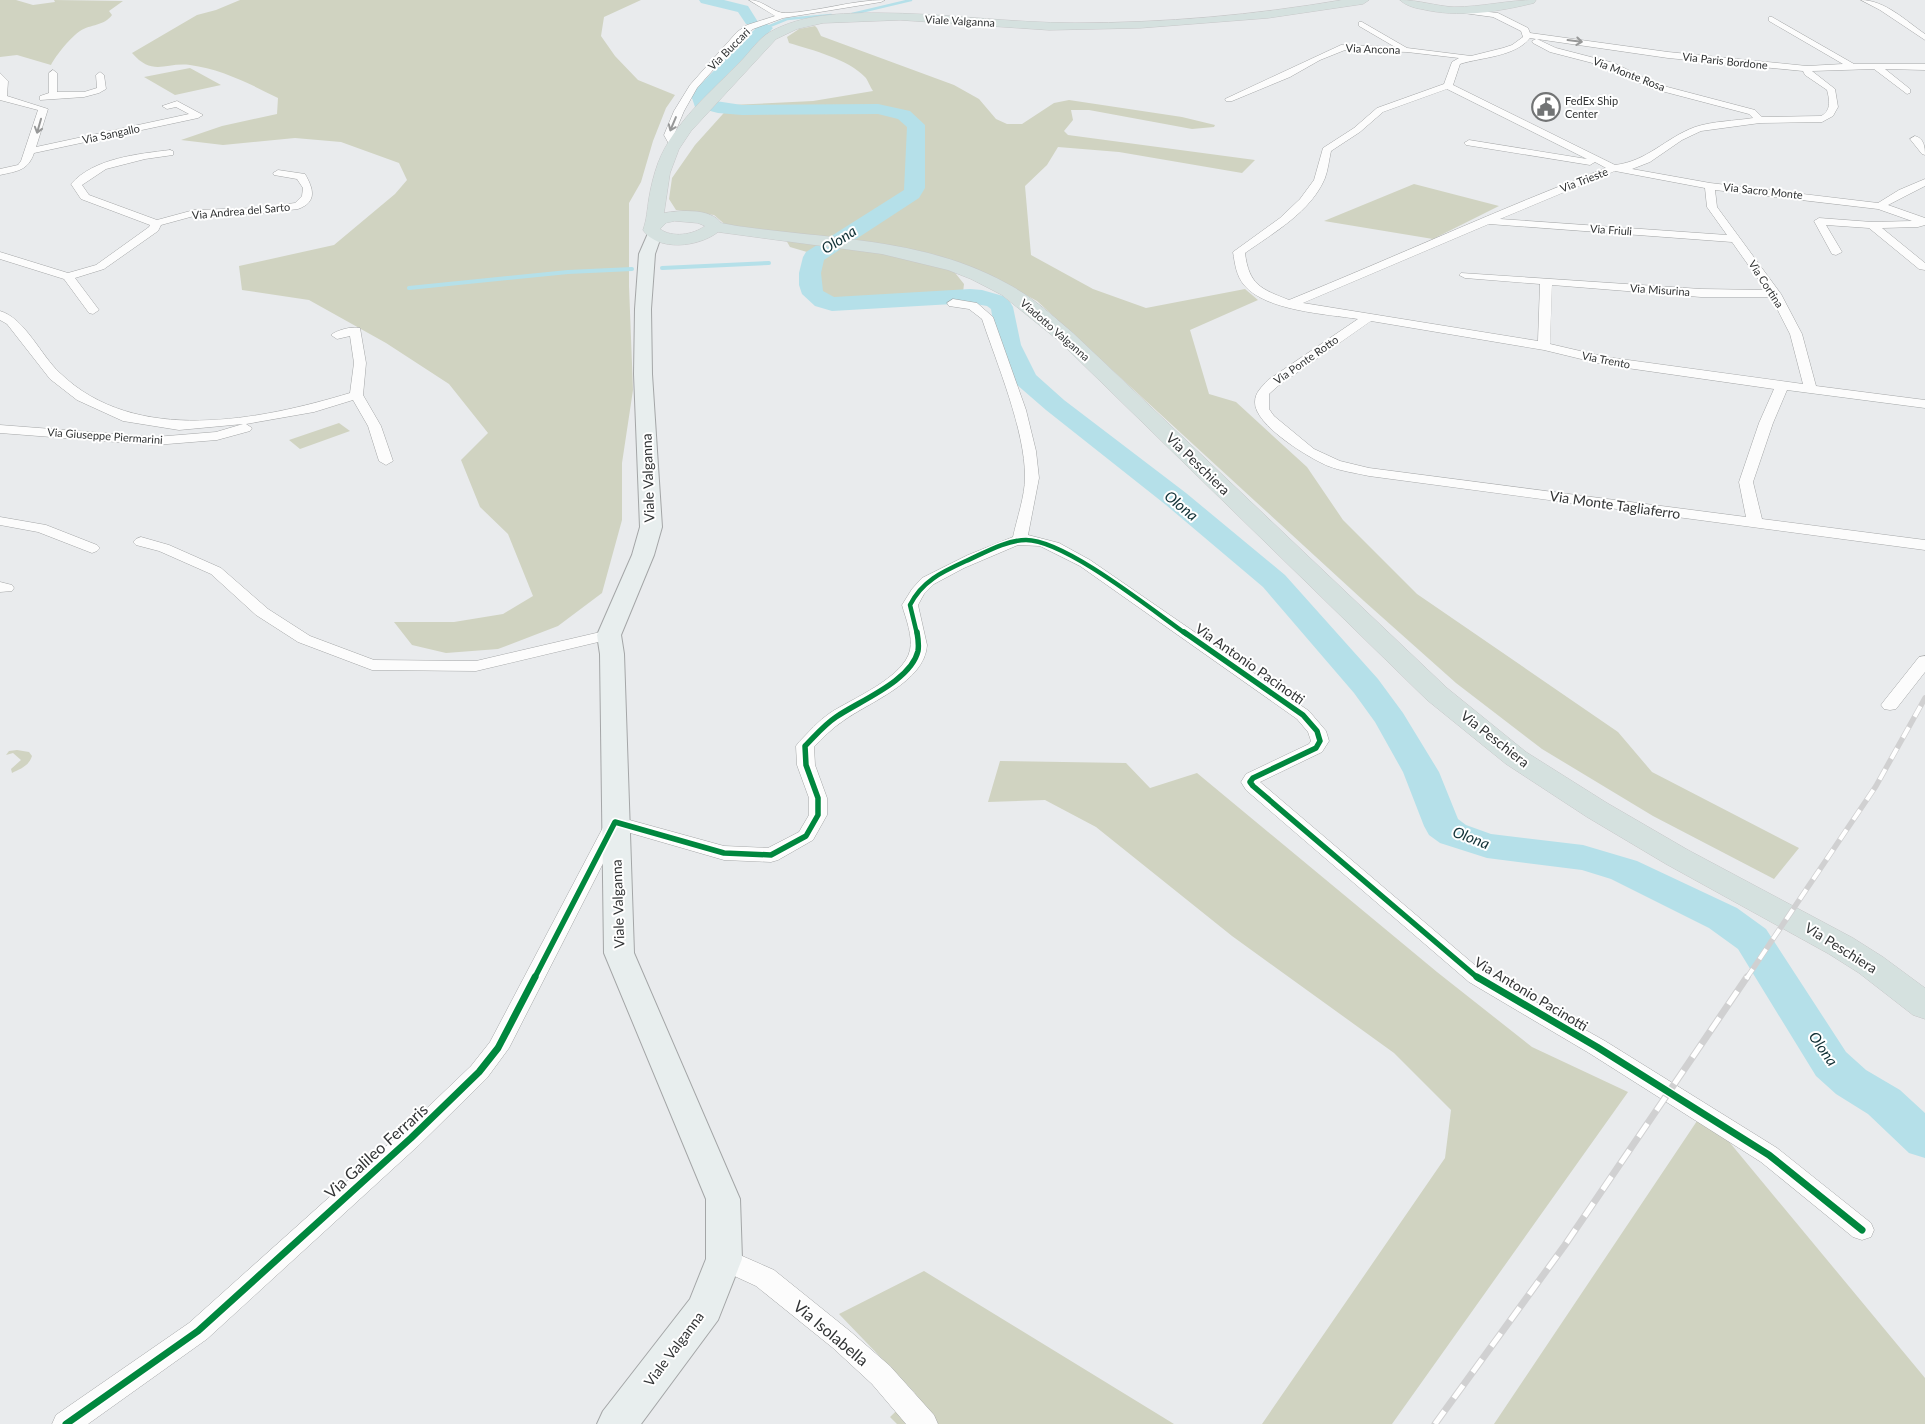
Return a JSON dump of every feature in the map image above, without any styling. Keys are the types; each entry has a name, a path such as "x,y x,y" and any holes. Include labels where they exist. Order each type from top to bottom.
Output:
{"main road":[{"path":"1406,0 1438,9"},
{"path":"1393,4 1438,9 1496,11 1530,0"},
{"name":"Viale Valganna","path":"617,1424 706,1308 724,1259 723,1199 619,953 612,654 609,635 643,555 650,527 643,339 646,264 664,162 673,144 772,36 787,26 805,22 863,18 963,20 1068,27 1107,26 1266,14 1363,1"},
{"path":"678,216 702,218 710,221 710,230 694,237 673,239 653,228 678,216"},
{"name":"Viadotto Valganna","path":"710,230 886,250 932,260 974,274 1030,306 1066,337 1124,393"},
{"name":"Via Peschiera","path":"1124,393 1437,694 1516,758 1597,810 1669,852 1841,946 1871,965 1925,1006"}],"street":[{"path":"752,0 781,16"},
{"name":"Via Buccari","path":"673,144 669,135 694,87 740,34 757,23 781,16 881,0"},
{"path":"1865,0 1882,8 1925,38"},
{"path":"1878,0 1882,8"},
{"name":"Via Monte Rosa","path":"1496,11 1525,30 1527,36 1553,50 1611,66 1652,86 1752,112 1760,120"},
{"path":"1772,19 1852,66"},
{"path":"1362,24 1407,50"},
{"path":"1448,86 1456,62 1513,48 1525,41 1527,36"},
{"name":"Via Paris Bordone","path":"1527,36 1580,41 1637,51 1807,68 1925,66"},
{"name":"Via Ancona","path":"1229,99 1287,75 1338,48 1360,47 1407,50 1468,58"},
{"path":"1876,66 1907,92"},
{"name":"Via Trieste","path":"1289,304 1398,260 1547,194 1614,168 1632,166 1647,160 1679,138 1699,129 1760,120 1822,119 1830,117 1834,101 1831,89 1808,73 1807,68"},
{"path":"53,73 53,95"},
{"path":"24,104 53,95 95,93 102,89 100,75"},
{"path":"0,76 4,80 2,98 43,109 26,162 21,167 0,172"},
{"name":"Via Sacro Monte","path":"1448,86 1614,168 1710,186 1880,206 1925,223"},
{"name":"Via Trento","path":"1448,86 1380,110 1357,130 1326,150 1320,178 1303,202 1287,217 1239,252 1240,270 1252,289 1289,304 1544,346 1606,361 1925,404"},
{"name":"Via Sangallo","path":"30,151 198,115 178,104 167,106"},
{"path":"683,106 703,110"},
{"path":"1915,139 1925,152"},
{"name":"Via Sacro Monte","path":"1469,143 1582,162 1600,162"},
{"path":"156,223 85,197 76,184 102,167 145,156 170,153"},
{"name":"Via Andrea del Sarto","path":"68,277 100,267 154,229 156,223 194,213 257,211 298,206 307,197 308,188 301,176 278,173"},
{"path":"1880,206 1903,192 1925,182"},
{"name":"Via Cortina","path":"1710,186 1712,207 1776,296 1796,334 1811,390"},
{"name":"Via Friuli","path":"1486,220 1735,239"},
{"name":"Via Sacro Monte","path":"1836,252 1819,221 1872,224 1925,223"},
{"path":"1872,224 1923,267"},
{"path":"0,255 68,277 92,310"},
{"name":"Via Misurina","path":"1465,275 1701,293 1776,296"},
{"path":"1544,346 1546,281"},
{"path":"615,822 724,853 771,854 806,836 818,815 818,798 806,765 805,746 835,717 892,682 910,667 918,652 918,636 910,605 916,592 929,580 1006,543 1020,539 1032,478 1030,451 1019,410 987,317 972,306 953,303"},
{"path":"0,315 11,321 55,376 82,397 128,418 179,426 266,417 314,408 356,394"},
{"name":"Via Ponte Rotto","path":"1309,452 1265,414 1261,405 1261,396 1266,389 1280,378 1367,318"},
{"path":"337,336 356,330 360,363 356,394 367,410 380,436 386,461"},
{"path":"1755,523 1746,482 1766,423 1782,386"},
{"name":"Via Giuseppe Piermarini","path":"0,429 155,441 188,440 217,436 248,427 266,417"},
{"name":"Via Monte Tagliaferro","path":"1309,452 1335,464 1369,472 1925,545"},
{"path":"0,521 41,528 92,548"},
{"name":"Via Antonio Pacinotti","path":"1020,539 1054,546 1085,563 1303,715 1317,731 1320,741 1316,748 1253,778 1250,782 1476,977 1597,1047 1769,1154 1862,1230"},
{"path":"141,542 164,548 216,571 262,612 304,639 372,665 476,666 609,635"},
{"path":"1890,705 1925,661"},
{"name":"Via Galileo Ferraris","path":"66,1424 198,1331 411,1138 479,1072 498,1048 615,822"},
{"name":"Via Isolabella","path":"724,1259 765,1278 842,1340 881,1375 924,1424"}],"green space":[{"path":"0,0 16,0 33,5 55,2 54,0 123,1 109,11 112,15 109,19 76,34 64,46 51,65 17,55 0,57"},
{"path":"240,0 641,0 604,17 601,36 615,56 638,80 675,95 666,108 653,141 641,182 629,203 629,286 633,390 622,463 622,520 602,593 558,626 498,649 446,653 412,645 394,622 454,622 503,614 533,596 508,534 480,507 461,460 488,433 449,384 386,343 309,300 242,290 239,266 334,245 395,194 407,180 399,163 341,142 295,138 223,145 181,140 222,126 277,114 278,98 213,70 190,65 153,67 146,65 132,53 197,15 216,10"},
{"path":"815,26 821,36 954,85 979,99 996,119 1007,124 1022,124 1054,103 1069,100 1182,117 1215,125 1214,127 1192,129 1089,110 1071,110 1073,120 1064,131 1068,135 1255,160 1242,173 1119,152 1058,147 1047,165 1025,186 1031,255 1093,289 1146,308 1245,289 1258,300 1190,330 1209,394 1236,402 1307,467 1343,520 1417,594 1618,732 1652,772 1799,848 1774,879 1653,816 1542,749 1456,683 1037,301 988,275 944,259 964,284 962,301 928,301 860,306 813,303 799,283 807,252 790,247 782,233 728,227 714,215 676,210 669,199 672,178 695,145 731,105 813,101 873,91 865,77 849,65 819,52 789,43 787,37 799,29"},
{"path":"190,68 221,85 175,95 144,77"},
{"path":"1414,184 1499,206 1433,239 1324,221"},
{"path":"339,423 350,431 300,449 289,440"},
{"path":"9,751 29,752 32,756 26,765 12,773 11,769 21,760 13,753 6,755"},
{"path":"1000,761 1126,763 1150,788 1197,773 1437,972 1532,1047 1628,1092 1392,1424 1262,1424 1445,1158 1451,1110 1394,1053 1232,936 1096,827 1045,800 988,802"},
{"path":"1699,1118 1721,1132 1925,1378 1925,1424 1494,1424"},
{"path":"924,1271 1174,1424 897,1424 890,1417 915,1393 839,1314"}],"waterway":[{"name":"Olona","path":"706,0 743,9 751,21"},
{"path":"852,14 911,0"},
{"path":"765,28 787,19 831,15"},
{"name":"Olona","path":"761,26 765,28 700,95 701,103 718,108 742,110 878,109 904,115 916,125 915,188 912,194 814,257 810,273 810,285 813,294 823,301 832,304 970,296 995,301 1002,307 1009,345 1025,379 1055,405 1176,499 1274,581 1366,686 1391,720 1421,772 1442,826 1453,834 1487,846 1583,858 1624,870 1723,918 1752,939 1831,1064 1851,1082 1884,1102 1925,1140"},
{"path":"662,268 769,263"},
{"path":"409,288 568,272 632,269"}],"railway":[{"path":"1746,979 1876,786 1925,698"},
{"path":"1435,1424 1565,1245 1747,977"}],"cycle path":[{"path":"66,1424 198,1331 411,1138 479,1072 498,1048 615,822 724,853 771,855 806,836 818,815 818,798 806,765 805,746 832,720 896,680 914,661 918,651 918,639 910,605 928,581 973,558 1020,540 1045,543 1085,563 1303,715 1317,731 1320,741 1316,748 1253,778 1250,782 1476,977 1597,1047 1769,1155 1862,1230"}],"place":[{"name":"FedEx Ship Center","path":"1546,107"}]}
